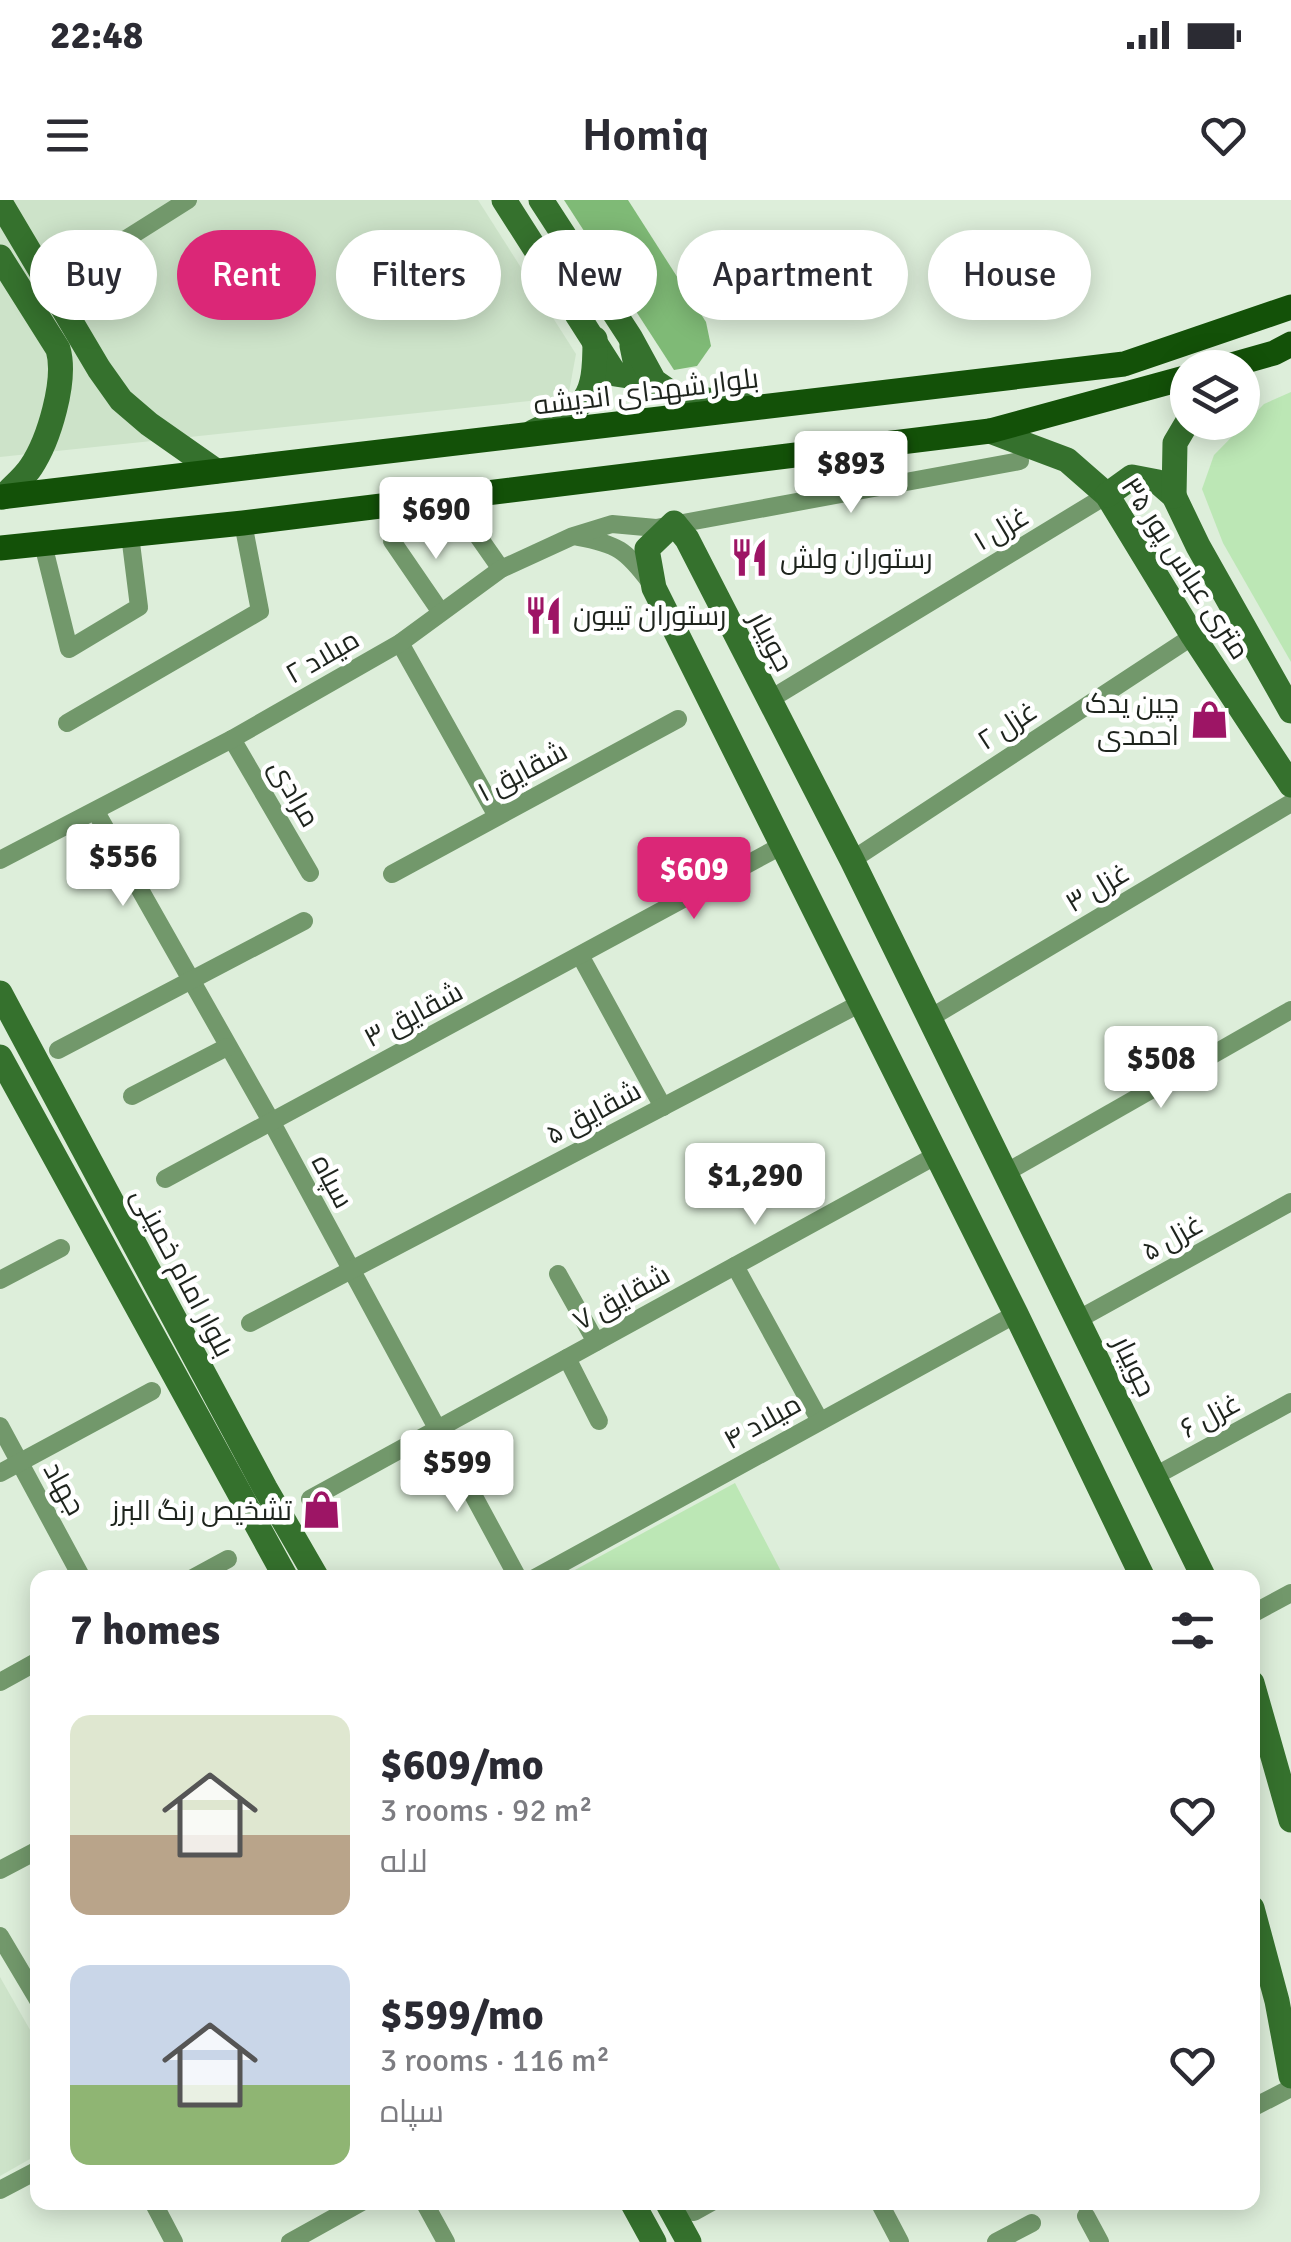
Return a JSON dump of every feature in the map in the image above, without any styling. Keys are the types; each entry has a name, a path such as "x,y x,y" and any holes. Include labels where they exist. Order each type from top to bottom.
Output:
{"main road":[{"name":"بلوار شهدای اندیشه","path":"2,497 1124,364 1291,308"},
{"path":"0,548 242,523 990,430 1170,382"}],"street":[{"path":"140,230 188,200"},
{"path":"504,200 615,374 628,376 636,370 630,337"},
{"path":"540,200 630,337 654,381 674,395 758,408"},
{"path":"0,202 30,252"},
{"path":"0,257 61,361 61,379 44,440 30,468 2,497"},
{"path":"71,320 121,400 216,471"},
{"path":"525,436 572,414 587,398 595,380 594,340"},
{"path":"1260,362 1283,349"},
{"name":"۳۵ متری عباس پور","path":"990,430 1067,460 1107,496 1291,785"},
{"path":"1174,496 1177,440"},
{"name":"میلاد ۲","path":"0,860 232,740 400,643 501,569 573,536 612,524 656,528 1020,461"},
{"path":"1107,496 1132,477 1158,482 1174,496"},
{"name":"غزل ۱","path":"768,700 1107,496"},
{"name":"۳۵ متری عباس پور","path":"1174,496 1291,711"},
{"path":"67,723 260,611 242,523"},
{"path":"654,588 647,550 674,524"},
{"name":"جویبار","path":"674,524 686,540 852,860 1200,1570"},
{"path":"474,529 501,569"},
{"path":"43,544 69,648 139,606 130,534"},
{"path":"573,536 621,550 654,588 1016,1314 1135,1570"},
{"path":"392,541 440,611"},
{"name":"غزل ۲","path":"852,860 1193,636"},
{"path":"400,643 497,816"},
{"name":"شقایق ۱","path":"392,874 678,719"},
{"name":"مرادی","path":"232,740 310,874"},
{"name":"غزل ۳","path":"930,1018 1291,803"},
{"name":"سپاه","path":"96,812 270,1121 514,1570"},
{"name":"شقایق ۳","path":"164,1179 783,845"},
{"path":"58,1050 304,921"},
{"path":"581,957 663,1107"},
{"name":"بلوار امام خمینی","path":"0,993 312,1570"},
{"name":"شقایق ۵","path":"250,1323 862,1003"},
{"path":"1006,1172 1291,1010"},
{"path":"132,1096 227,1047"},
{"name":"بلوار امام خمینی","path":"0,1057 282,1570"},
{"name":"شقایق ۷","path":"310,1499 937,1155"},
{"name":"غزل ۵","path":"1079,1320 1291,1202"},
{"path":"0,1280 61,1248"},
{"path":"735,1266 820,1421"},
{"path":"558,1274 596,1342"},
{"name":"میلاد ۴","path":"550,1570 1016,1314"},
{"path":"567,1358 599,1421"},
{"path":"0,1473 152,1391"},
{"name":"غزل ۶","path":"1155,1476 1291,1402"},
{"name":"جهاد","path":"0,1426 78,1570"},
{"path":"208,1570 228,1559"},
{"path":"1260,1610 1291,1593"},
{"path":"0,1682 30,1665"},
{"path":"1260,1709 1289,1803"},
{"path":"0,1870 30,1854"},
{"path":"0,1936 30,1987"},
{"path":"1260,1938 1291,2076"},
{"path":"1260,2104 1291,2088"},
{"path":"0,2190 30,2174"},
{"path":"156,2210 174,2242"},
{"path":"290,2242 348,2210"},
{"path":"428,2210 446,2242"},
{"path":"636,2210 654,2242"},
{"path":"671,2210 689,2242"},
{"path":"694,2212 698,2210"},
{"path":"883,2210 900,2242"},
{"path":"1086,2216 1100,2242"},
{"path":"996,2242 1032,2222"}],"shaded area":[{"path":"0,200 478,200 497,230 336,230 336,320 501,320 501,236 521,268 521,320 554,320 576,354 568,397 0,457"},
{"path":"0,1977 30,2030 30,2159 0,2176"}],"green space":[{"path":"564,200 628,200 647,230 583,230"},
{"path":"657,245 677,277 677,320 705,320 711,346 697,366 674,370 642,320 657,320"},
{"path":"1291,392 1291,662 1223,543 1202,489 1214,455 1229,440 1260,440 1260,408"},
{"path":"735,1483 780,1570 575,1570"}],"place":[{"name":"رستوران ولش","path":"750,558"},
{"name":"رستوران تیبون","path":"543,615"},
{"name":"چین یدک احمدی","path":"1209,719"},
{"name":"تشخیص رنگ البرز","path":"322,1510"}]}
